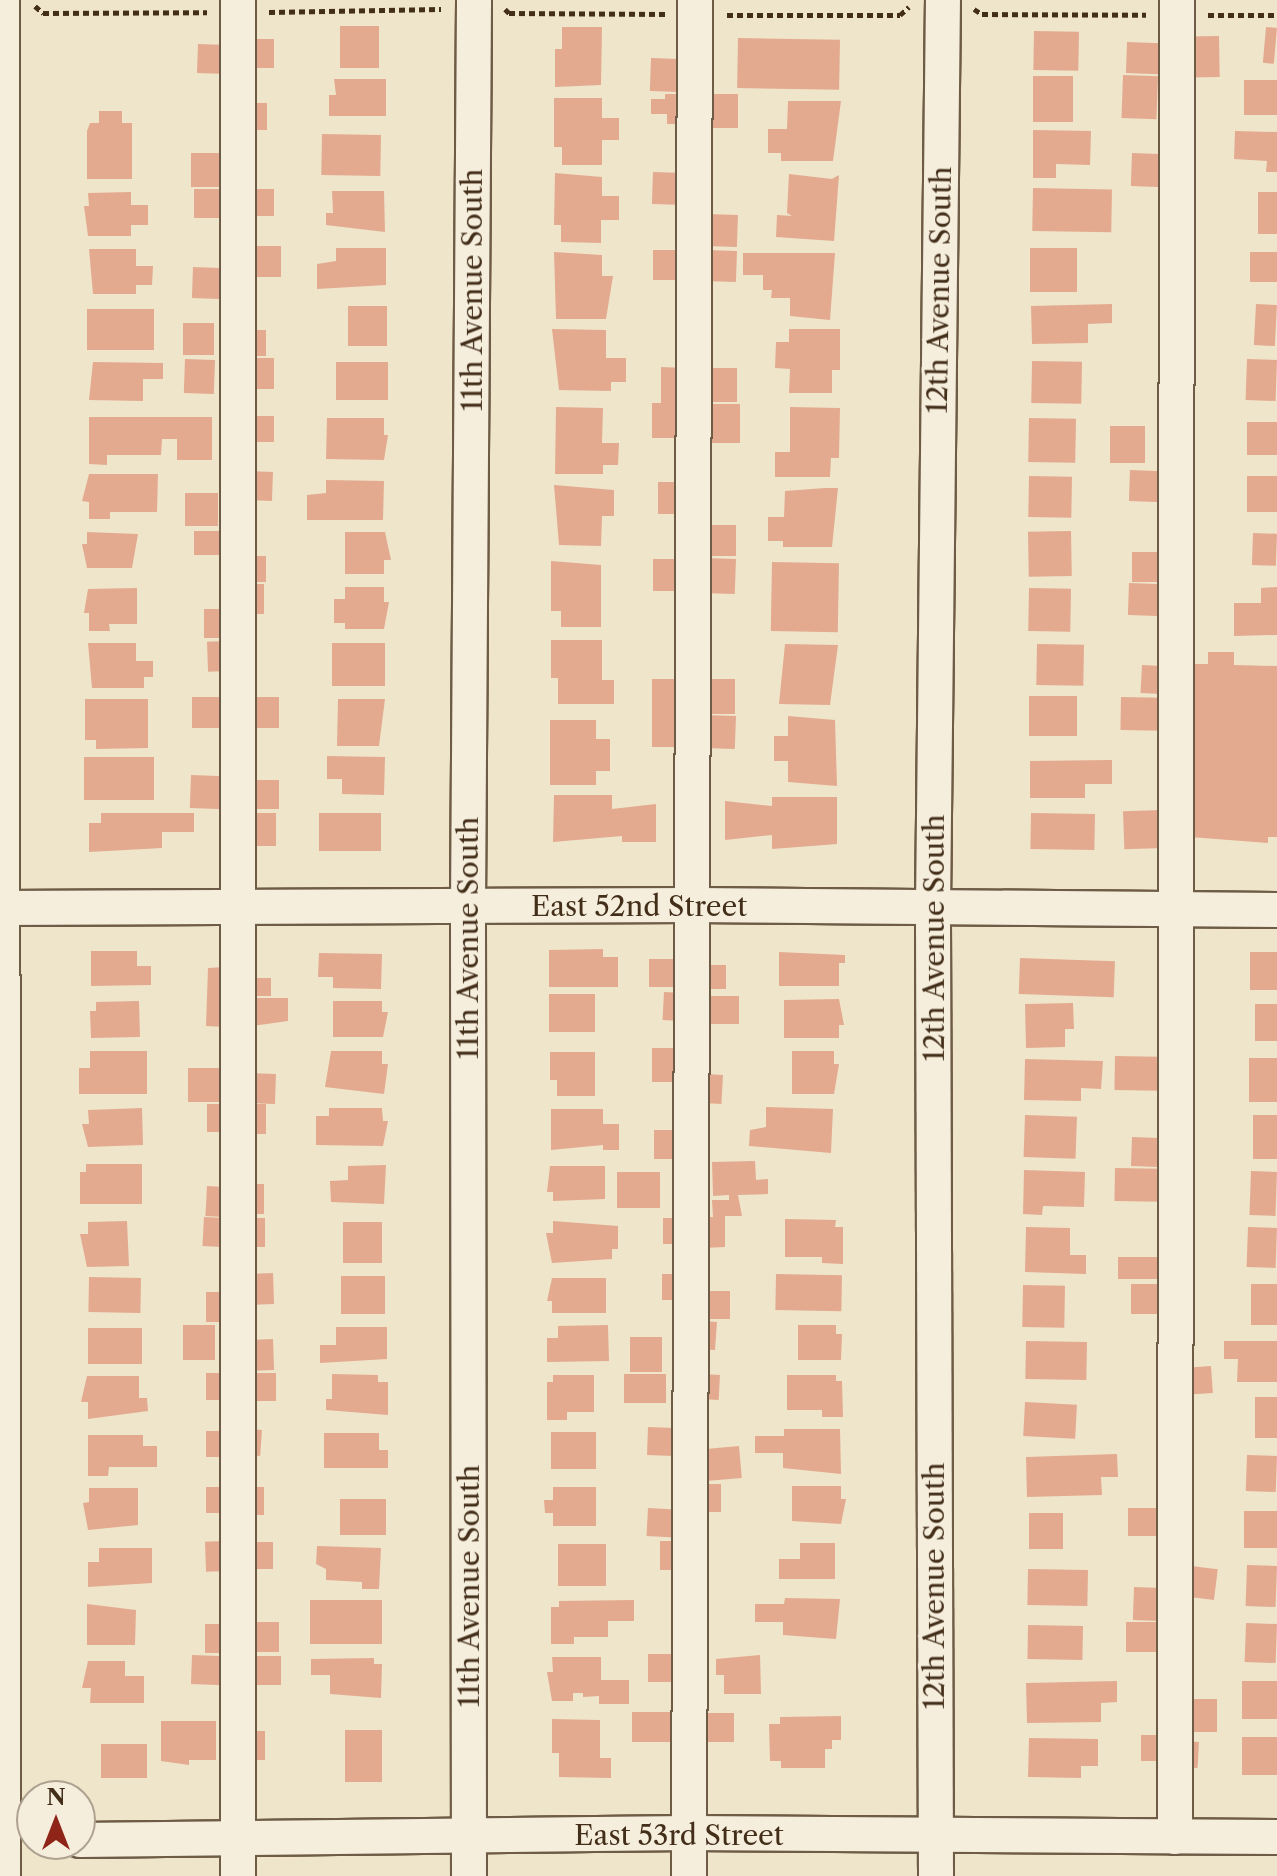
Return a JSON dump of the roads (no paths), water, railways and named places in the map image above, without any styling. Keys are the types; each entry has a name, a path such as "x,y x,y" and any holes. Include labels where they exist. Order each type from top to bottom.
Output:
{"street":[{"path":"2,0 0,908 11,1840 3,1876"},
{"path":"238,0 238,1876"},
{"name":"11th Avenue South","path":"469,1876 468,907 474,0"},
{"path":"689,1876 695,905 695,0"},
{"name":"12th Avenue South","path":"936,1876 933,907 956,3"},
{"path":"1175,1837 1177,7"},
{"name":"East 52nd Street","path":"0,908 695,905 1277,910"},
{"name":"East 53rd Street","path":"96,1840 689,1833 1277,1837"}]}
